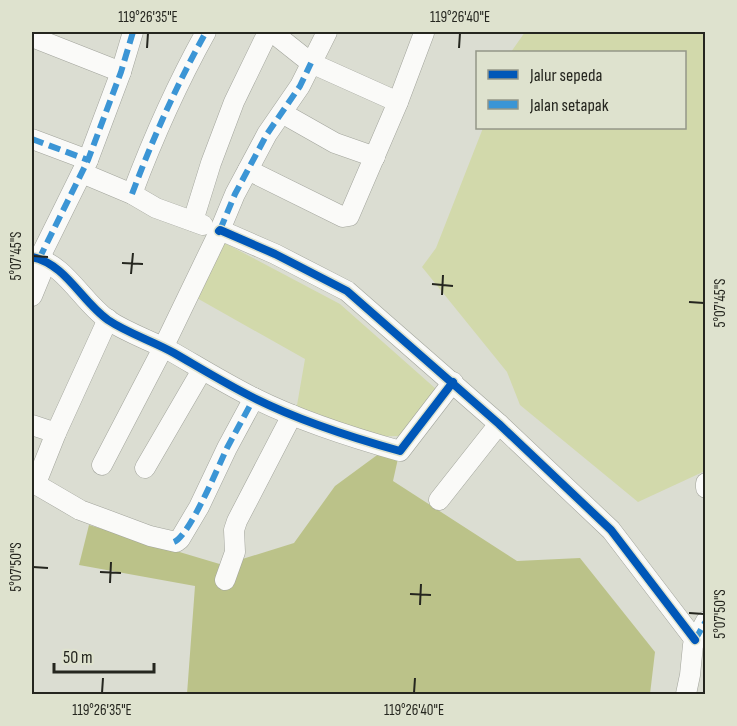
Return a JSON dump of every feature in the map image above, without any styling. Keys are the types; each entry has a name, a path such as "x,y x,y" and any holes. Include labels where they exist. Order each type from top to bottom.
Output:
{"street":[{"path":"32,296 39,259 85,166 121,72 133,32"},
{"path":"132,194 177,85 206,32"},
{"path":"193,221 234,102 270,32 311,63 398,102"},
{"path":"102,465 163,348 235,194 267,134 300,86 327,32"},
{"path":"248,170 343,217 349,216 398,102 423,32"},
{"path":"32,37 121,72"},
{"path":"282,113 335,142 375,157"},
{"path":"32,139 85,166 156,208 220,230 275,254 347,291 453,382 611,530 695,640"},
{"path":"39,259 69,279 108,320 254,398 345,435 400,451 453,382"},
{"path":"108,320 34,482 80,510 150,536 174,542 180,539 199,507 254,398"},
{"path":"145,468 202,370"},
{"path":"225,579 235,552 234,530 237,521 292,415"},
{"path":"439,500 499,424"},
{"path":"32,425 56,433"},
{"path":"705,483 705,488"},
{"path":"686,694 693,645 705,621"}],"green space":[{"path":"525,32 705,32 705,471 638,502 520,405 507,372 422,267 436,248 483,129 686,129 686,51 512,51"},
{"path":"219,240 340,304 436,389 403,436 342,437 296,411 305,359 195,297"},
{"path":"403,436 393,481 517,561 580,558 655,652 650,694 187,694 195,586 79,565 89,525 223,565 294,543 335,486"}],"marked path":[{"path":"39,259 88,160 121,72 133,32"},
{"path":"132,194 166,112 206,32"},
{"path":"220,230 235,194 267,134 300,86 311,63"},
{"path":"32,139 88,160"},
{"path":"174,542 188,527 254,398"},
{"path":"706,483 706,488"},
{"path":"695,640 706,621"}],"cycle path":[{"path":"219,231 275,254 347,291 499,424 611,530 695,640"},
{"path":"32,257 44,261 64,275 98,312 116,325 166,349 271,406 326,428 381,446 400,451 453,382"}]}
